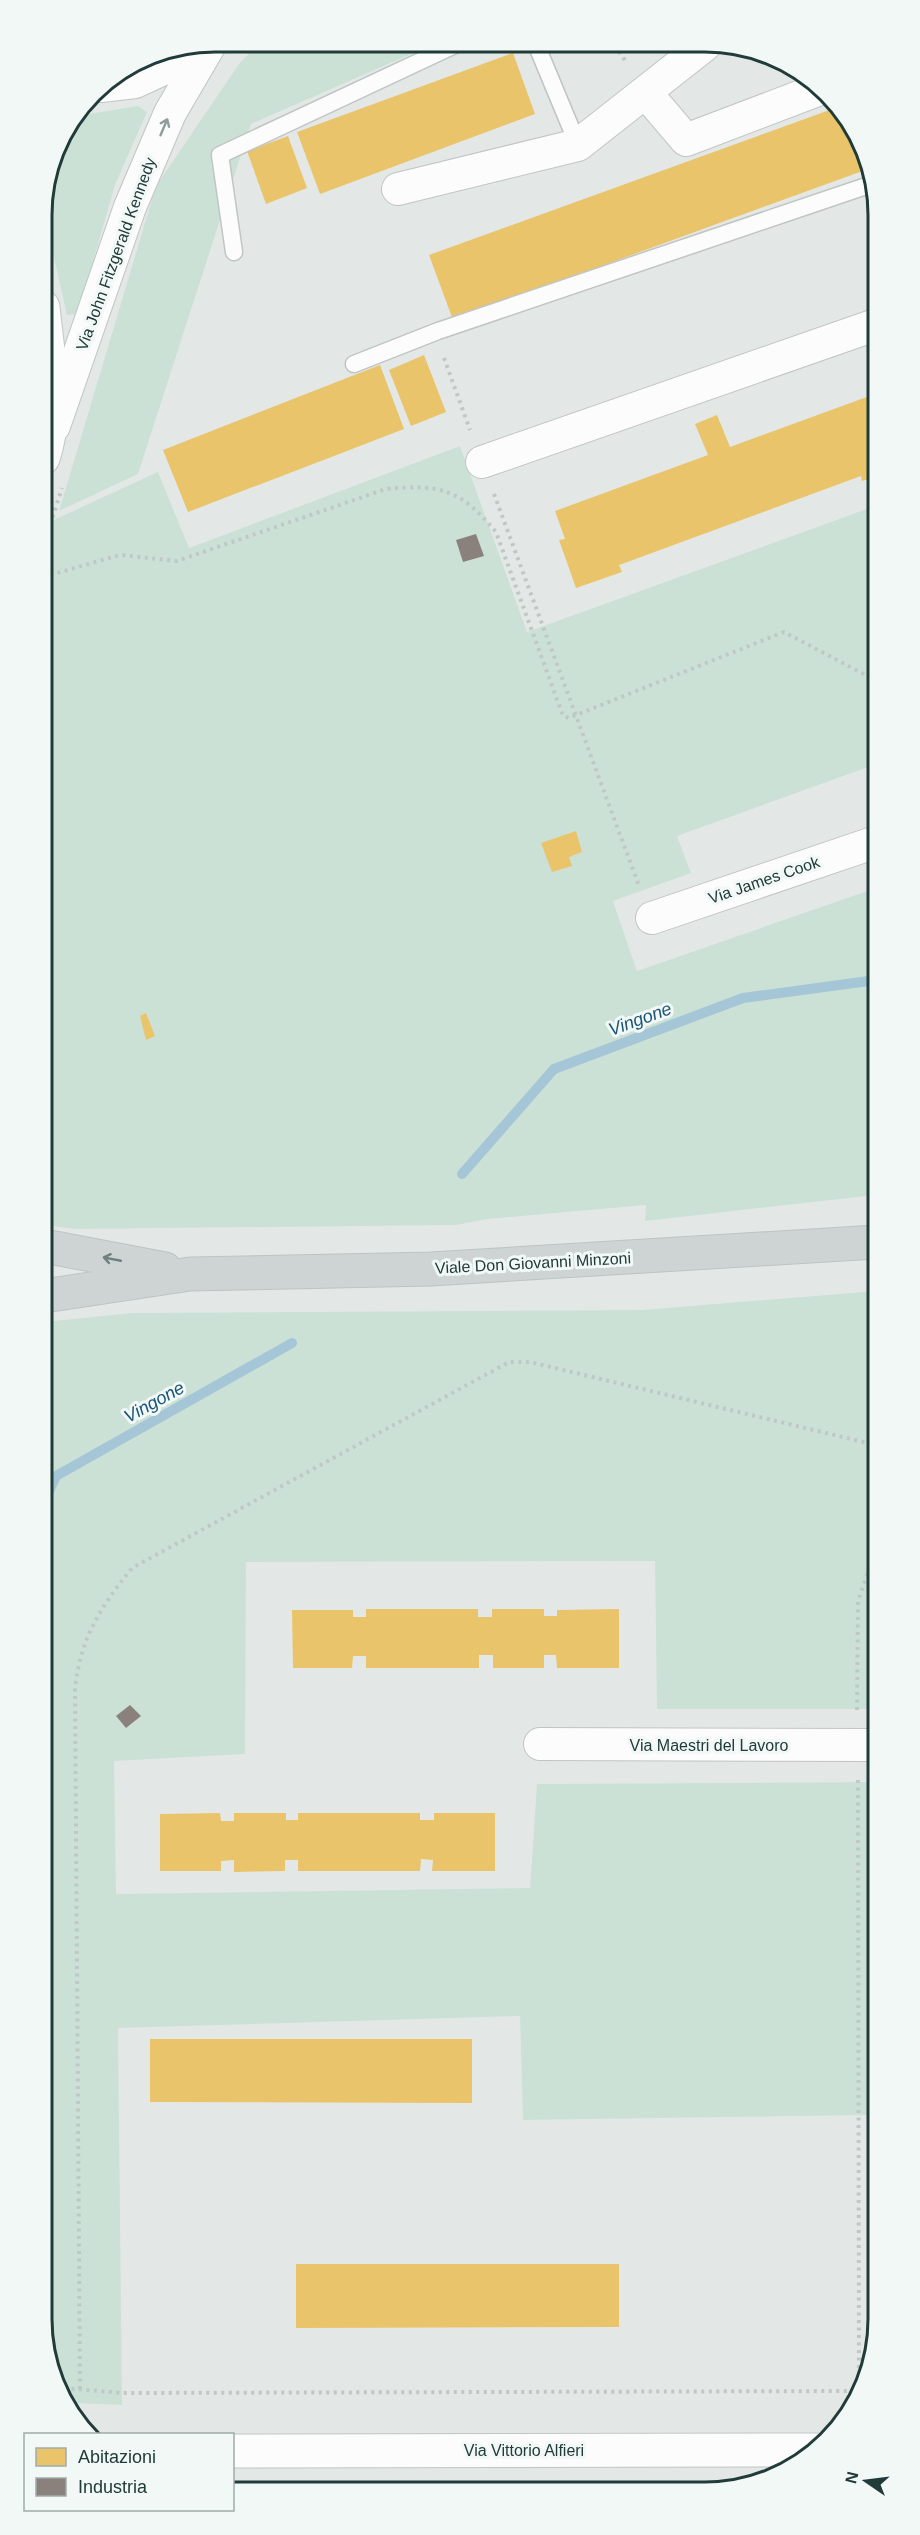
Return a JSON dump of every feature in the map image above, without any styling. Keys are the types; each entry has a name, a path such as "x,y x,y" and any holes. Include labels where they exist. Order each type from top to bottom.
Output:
{"main road":[{"name":"Viale Don Giovanni Minzoni","path":"52,1295 190,1274 431,1269 868,1243"},
{"name":"Viale Don Giovanni Minzoni","path":"53,1248 190,1274"}],"street":[{"path":"398,189 578,146 696,52"},
{"name":"Via John Fitzgerald Kennedy","path":"53,428 130,207 170,113 205,53"},
{"path":"119,84 135,82 172,65 186,56"},
{"path":"646,93 686,140 811,92"},
{"path":"482,462 868,327"},
{"name":"Via James Cook","path":"652,918 868,845"},
{"name":"Via Maestri del Lavoro","path":"540,1744 867,1745"},
{"name":"Via Vittorio Alfieri","path":"234,2451 802,2450"}],"lane":[{"path":"234,252 220,155 440,52"},
{"path":"539,52 578,146"},
{"path":"354,363 438,331 864,187"}],"path":[{"path":"442,352 652,918"},
{"path":"53,574 120,555 177,561 386,489 420,486 450,491 477,509 496,532 563,716 568,718 576,716 784,632 868,676"},
{"path":"80,2390 75,1688 79,1659 91,1626 132,1568 509,1362 530,1362 867,1443"},
{"path":"860,2367 867,1745 858,1600 867,1573"},
{"path":"68,2388 123,2393 851,2391"}],"green space":[{"path":"250,52 415,52 251,124 138,474 59,511 156,186 239,64"},
{"path":"138,106 147,112 115,185 78,314 67,315 53,253 54,194 58,173 69,143 88,114"},
{"path":"460,446 527,632 868,509 868,767 677,836 691,873 613,901 637,971 868,891 868,1196 645,1221 646,1205 487,1219 456,1225 76,1229 53,1226 53,520 158,472 189,548"},
{"path":"867,1292 867,1709 657,1709 655,1561 246,1562 245,1754 114,1761 116,1894 530,1888 537,1784 867,1782 867,2115 523,2120 520,2016 118,2028 122,2405 76,2403 61,2372 52,2320 52,1321 132,1313 642,1310"}],"building: Abitazioni":[{"path":"513,53 535,114 320,194 297,132"},
{"path":"829,110 851,143 861,172 453,320 429,255"},
{"path":"288,136 307,188 266,204 247,151"},
{"path":"424,355 446,412 411,426 389,370"},
{"path":"380,365 404,429 188,512 163,450"},
{"path":"868,397 868,479 862,481 861,476 619,565 622,572 576,588 559,540 565,539 555,511 708,455 695,424 717,415 730,447"},
{"path":"576,831 582,852 569,857 572,866 552,872 541,843"},
{"path":"146,1013 155,1036 146,1040 140,1016"},
{"path":"366,1609 478,1609 478,1617 492,1617 492,1609 544,1609 544,1616 557,1616 557,1610 619,1609 619,1668 557,1668 556,1655 544,1655 544,1668 493,1668 493,1655 479,1655 479,1668 366,1668 366,1656 353,1656 352,1668 293,1668 292,1610 353,1610 353,1617 366,1617"},
{"path":"220,1813 221,1821 234,1821 234,1813 286,1813 286,1820 298,1820 298,1813 420,1813 420,1820 434,1820 434,1813 495,1813 495,1871 432,1871 433,1860 421,1859 420,1871 298,1871 298,1860 285,1860 285,1871 234,1872 234,1860 221,1861 221,1871 160,1871 160,1814"},
{"path":"150,2039 472,2039 472,2103 150,2102"},
{"path":"296,2264 619,2264 619,2327 296,2328"}],"building: Industria":[{"path":"476,534 484,556 463,562 456,540"},
{"path":"130,1705 141,1716 126,1728 116,1716"}],"waterway":[{"name":"Vingone","path":"462,1174 554,1069 743,998 868,981"},
{"name":"Vingone","path":"52,1484 56,1476 292,1343"}]}
